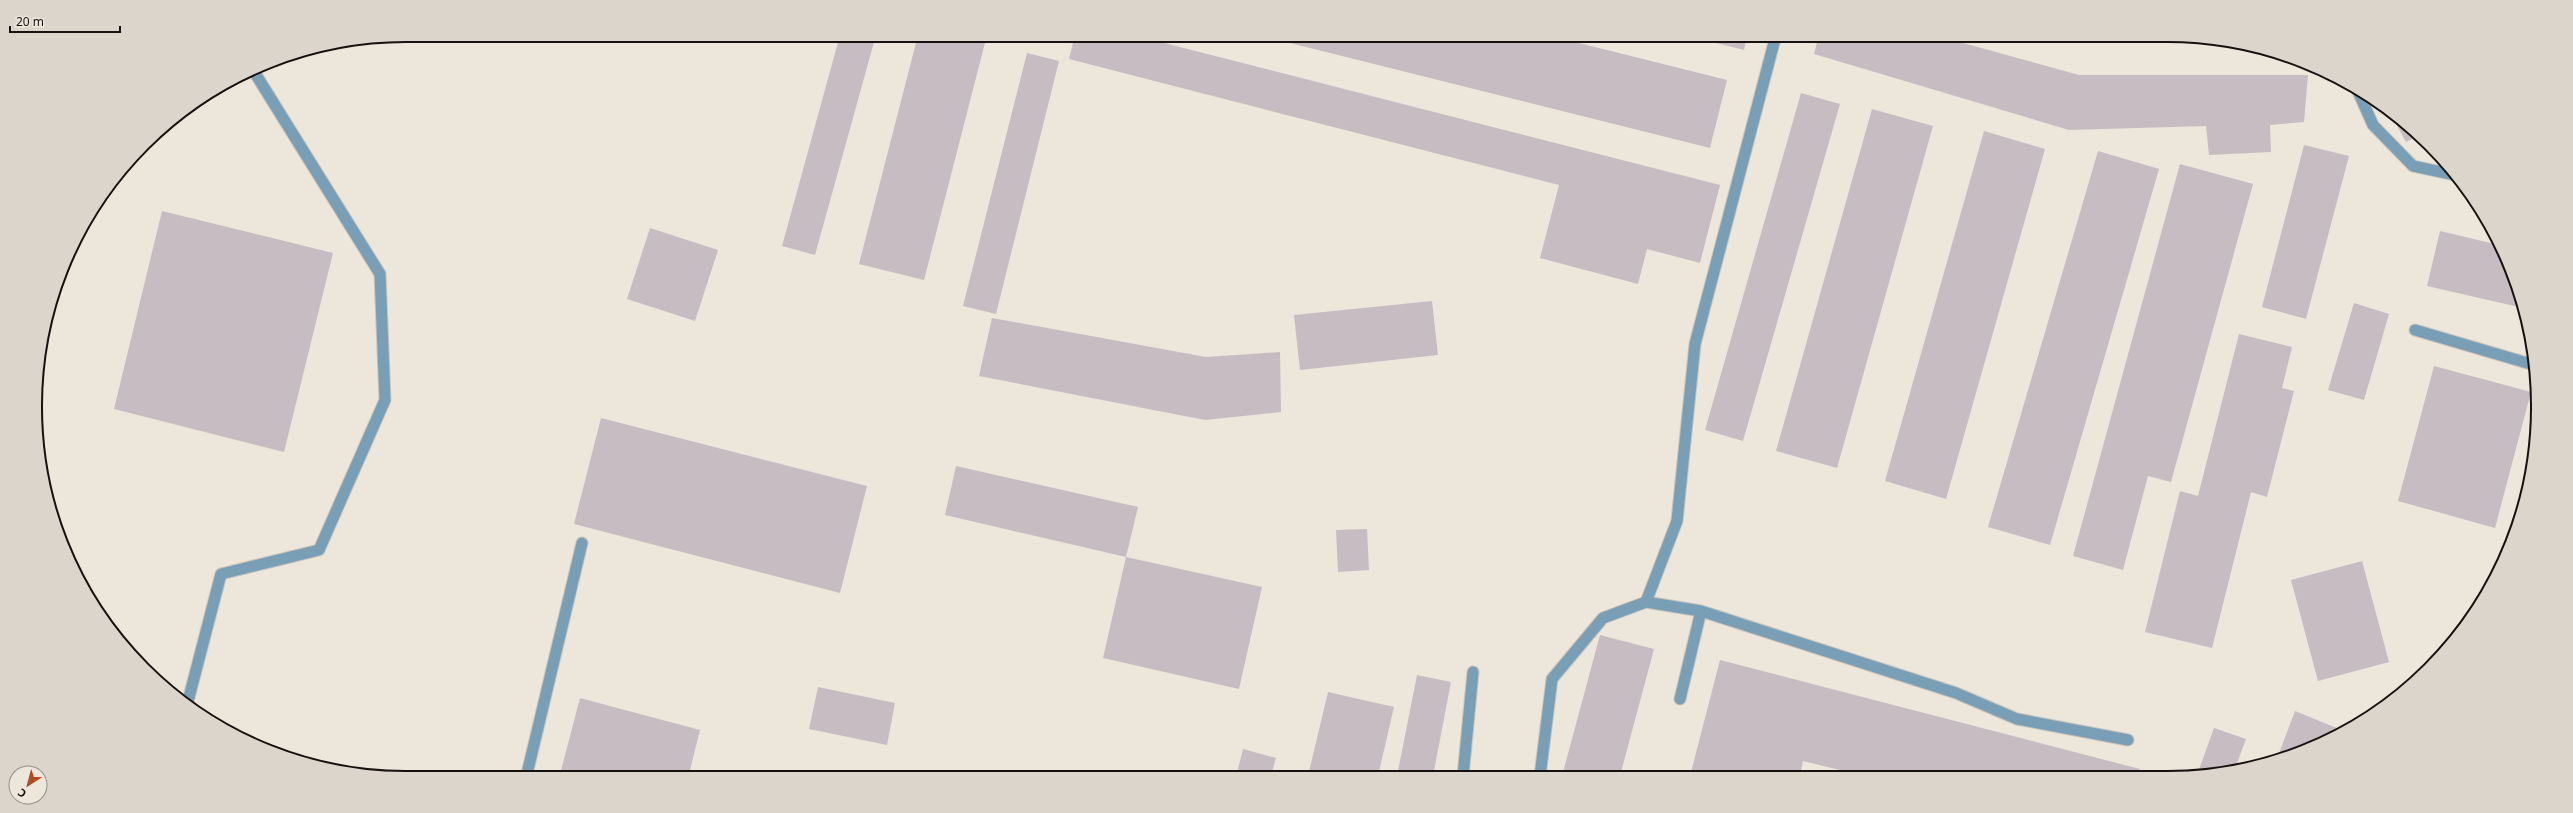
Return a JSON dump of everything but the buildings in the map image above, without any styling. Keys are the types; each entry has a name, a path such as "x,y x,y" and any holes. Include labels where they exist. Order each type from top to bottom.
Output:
{"lane":[{"path":"1646,602 1677,521 1695,344 1774,42"},
{"path":"189,699 221,574 319,550 385,400 380,274 256,75"},
{"path":"2361,98 2373,125 2413,166 2447,173"},
{"path":"2415,330 2528,363"},
{"path":"528,771 582,543"},
{"path":"1541,771 1552,679 1603,618 1646,602 1701,612 1956,693 2017,720 2128,740"},
{"path":"1680,700 1701,612"},
{"path":"1463,771 1473,672"}]}
